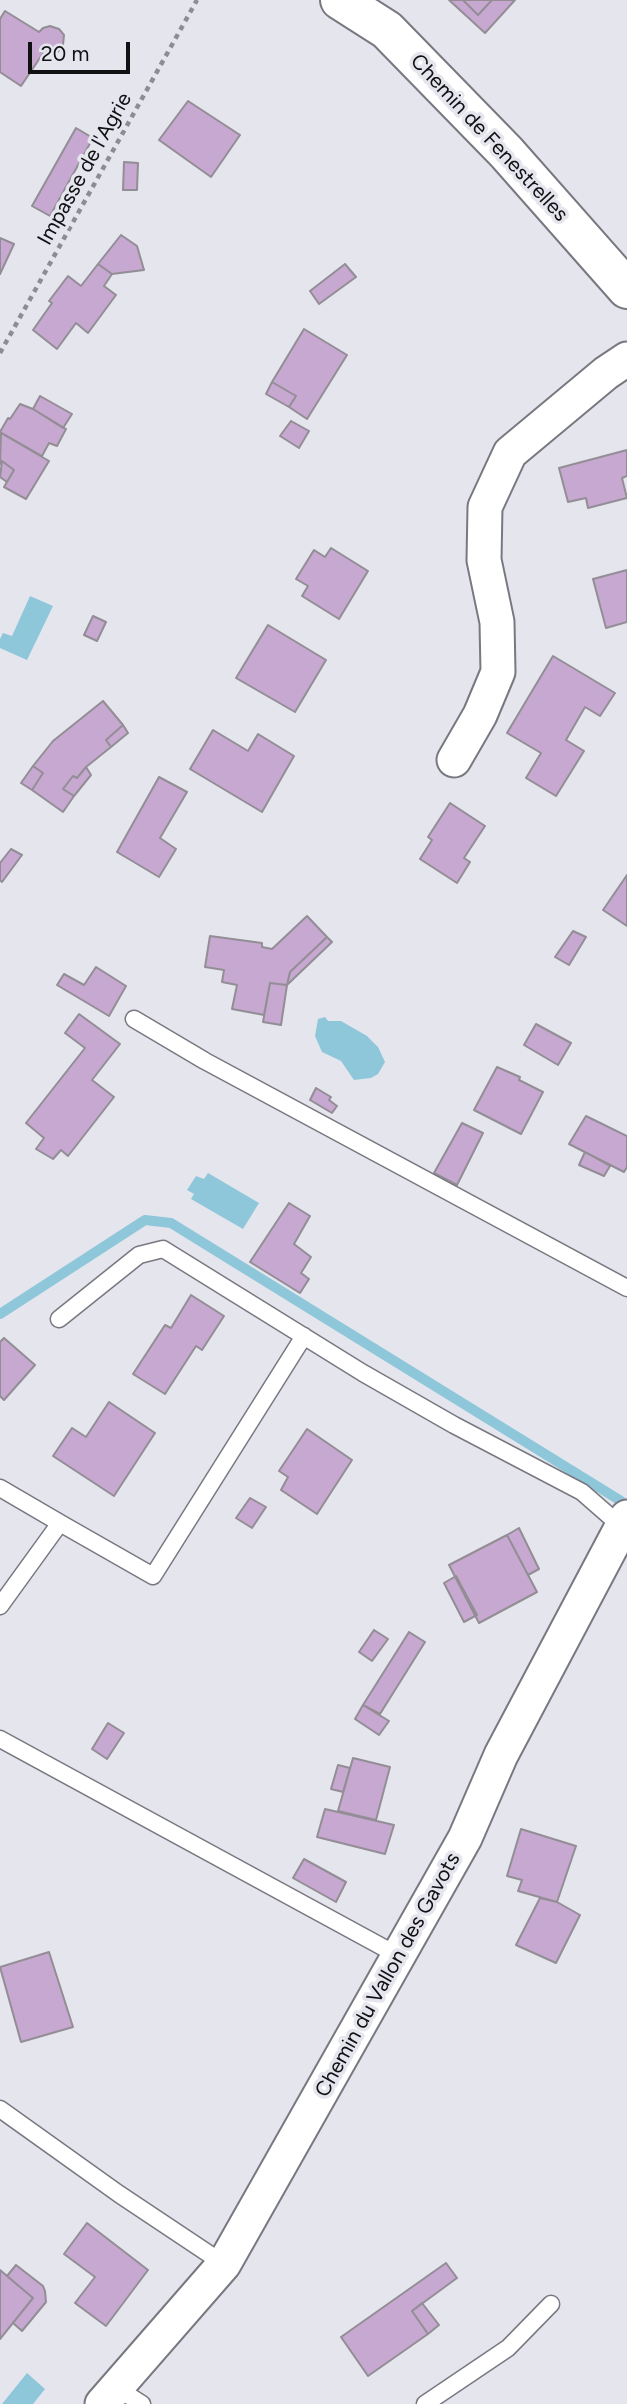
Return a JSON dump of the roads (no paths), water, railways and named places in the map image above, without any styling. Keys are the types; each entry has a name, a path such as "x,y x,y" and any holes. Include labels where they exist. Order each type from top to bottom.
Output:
{"street":[{"name":"Chemin de Fenestrelles","path":"340,0 387,30 506,152 627,289"},
{"path":"454,760 481,715 498,672 497,622 484,560 485,507 510,453 606,373 627,359"},
{"name":"Chemin du Vallon des Gavots","path":"120,2399 224,2264 465,1838 501,1755 624,1522"}],"lane":[{"path":"134,1019 229,1074 627,1288"},
{"path":"59,1319 139,1255 163,1249 454,1425 582,1492 624,1522"},
{"path":"0,1488 153,1576 304,1336"},
{"path":"0,1606 60,1523"},
{"path":"0,1739 400,1956"},
{"path":"0,2109 119,2194 224,2264"},
{"path":"425,2404 508,2348 551,2304"}],"water":[{"path":"30,596 53,606 27,660 0,648 0,639 3,633 12,636"},
{"path":"325,1017 328,1021 341,1021 367,1036 378,1047 385,1062 378,1074 371,1078 354,1080 341,1061 322,1052 315,1036 318,1019"},
{"path":"208,1173 259,1203 243,1229 191,1199 194,1194 187,1190 196,1176 204,1179"},
{"path":"27,2373 45,2389 33,2404 2,2404"}],"waterway":[{"path":"0,1314 145,1220 171,1223 621,1501"}]}
